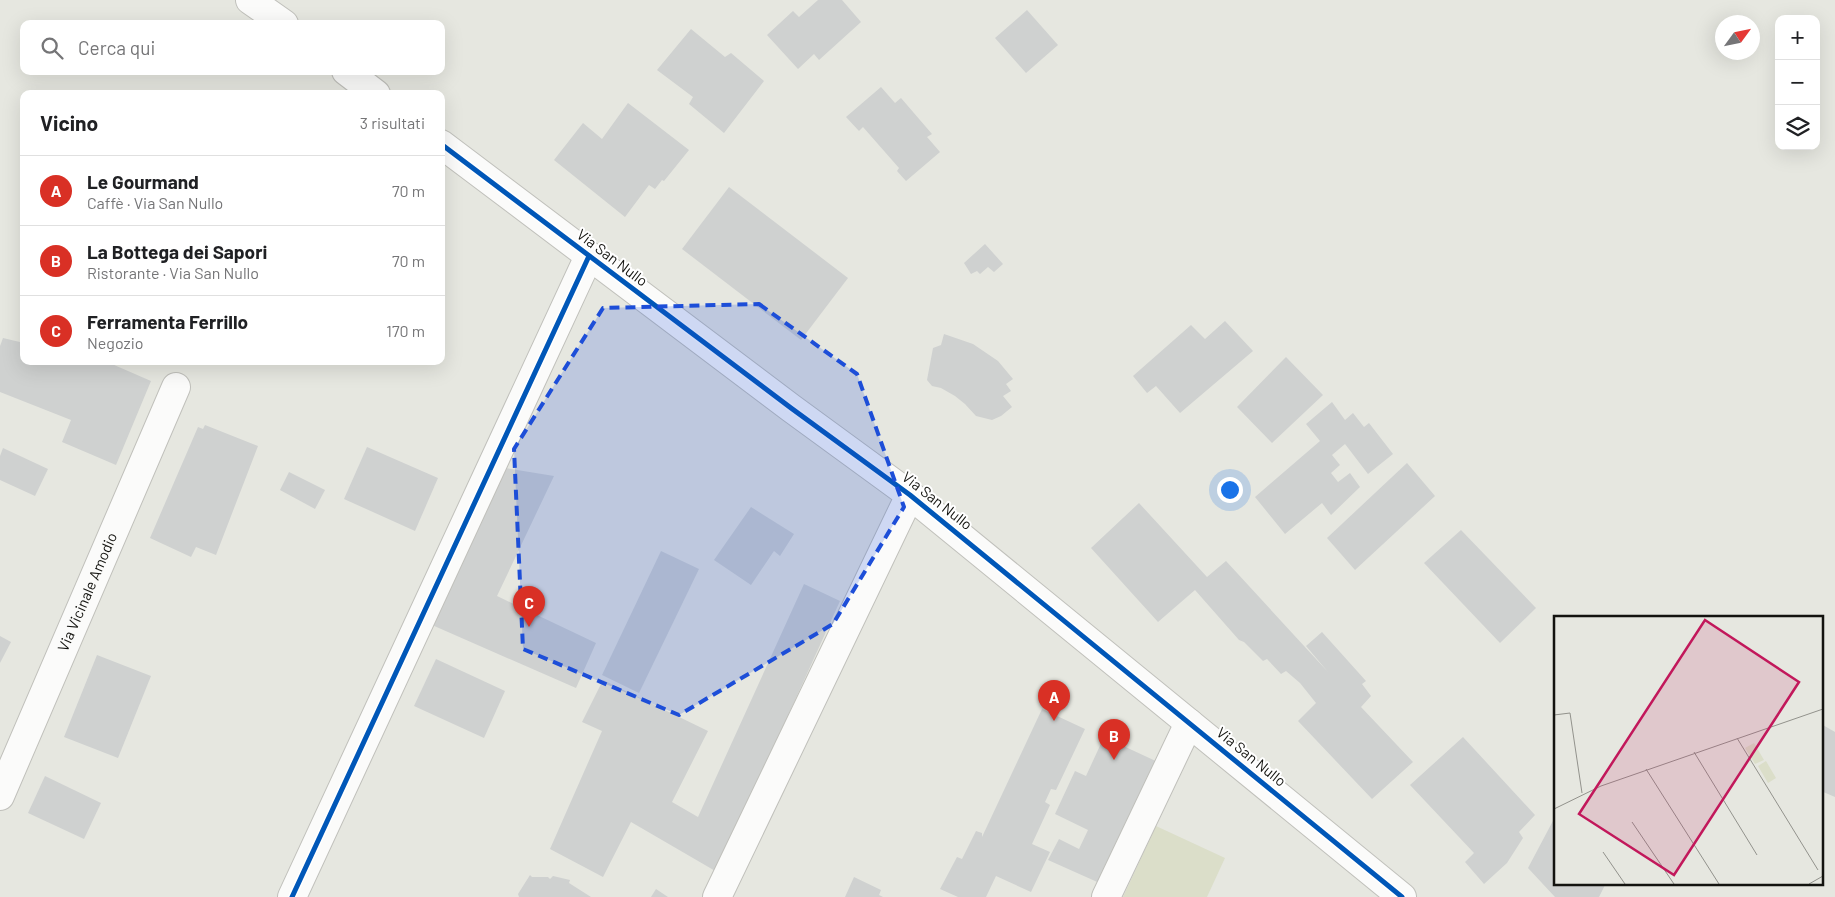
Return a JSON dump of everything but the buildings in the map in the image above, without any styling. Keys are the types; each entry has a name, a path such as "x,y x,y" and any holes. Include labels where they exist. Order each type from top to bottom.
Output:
{"street":[{"path":"250,0 278,20"},
{"path":"351,75 371,90"},
{"name":"Via San Nullo","path":"445,147 791,408 910,495 1402,897"},
{"path":"292,897 589,256"},
{"name":"Via Vicinale Amodio","path":"0,796 176,387"},
{"path":"717,897 910,495"},
{"path":"1106,897 1189,723"}],"highlighted area":[{"path":"759,304 857,374 904,507 833,624 679,715 523,649 514,449 603,308"}],"green space":[{"path":"1156,826 1225,858 1207,897 1123,897"}],"cycle path":[{"path":"445,147 791,408 910,495 1402,897"},
{"path":"292,897 589,256"}],"place":[{"name":"Ferramenta Ferrillo","path":"529,627"},
{"name":"Le Gourmand","path":"1054,721"},
{"name":"La Bottega dei Sapori","path":"1114,760"}]}
